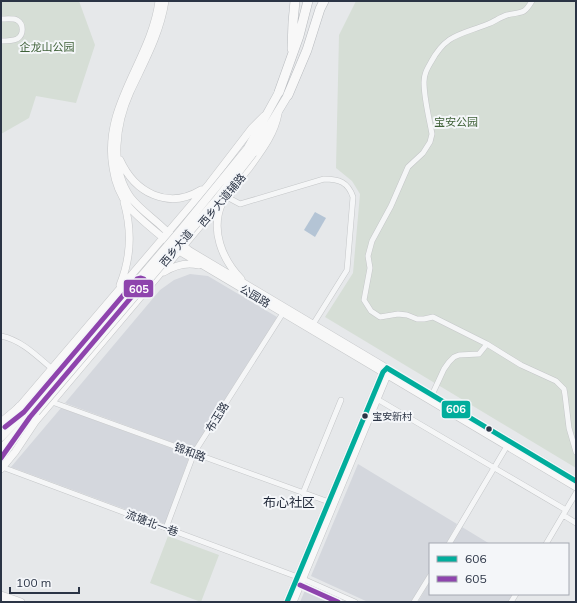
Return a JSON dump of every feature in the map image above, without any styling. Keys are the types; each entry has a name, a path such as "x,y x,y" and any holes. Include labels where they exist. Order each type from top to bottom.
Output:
{"highway":[{"path":"291,61 292,22 295,1"},
{"path":"283,93 308,1"},
{"path":"307,50 317,1"},
{"path":"283,93 307,50 324,1"}],"main road":[{"name":"公园路","path":"159,1 153,27 120,103 112,130 112,163 116,182 122,196 133,211 166,235 204,266 283,313 312,326"},
{"name":"公园路","path":"165,1 162,18 156,37 123,112 118,131 118,152 120,173 128,194 166,235"},
{"path":"251,151 270,108 283,93"},
{"path":"251,151 279,110 283,93"},
{"name":"西乡大道辅路","path":"1,422 19,407 197,199 252,128 270,108"},
{"name":"西乡大道辅路","path":"2,468 15,452 35,422 249,168 266,143 277,121 279,110"},
{"name":"西乡大道","path":"1,450 33,410 218,198 251,151"},
{"path":"118,152 124,167 134,182 144,190 156,196 179,199 195,194 209,184"},
{"path":"116,293 126,267 129,244 128,222 122,196"},
{"path":"225,196 218,214 217,228 219,244 230,266 247,285"},
{"path":"197,199 194,204 196,212 202,216 210,214"},
{"name":"公园路","path":"181,248 247,285 386,372 576,487"},
{"path":"133,273 141,270 147,272 154,281 162,273 176,265 194,264 204,266"},
{"name":"公园路","path":"386,372 432,395 576,481"},
{"path":"288,602 300,578 377,399 386,372"},
{"path":"293,602 300,578 329,502 386,372"},
{"path":"1,433 19,407"},
{"name":"西乡大道","path":"1,437 33,410"},
{"path":"1,450 35,422"},
{"path":"1,595 21,602"},
{"path":"1,600 5,602"}],"street":[{"path":"532,1 527,10 522,13 507,15 489,24 456,36 447,40 437,50 425,72 424,83 432,134 430,142 423,153 408,167 384,220 372,241 368,256 370,268 364,300 371,311 380,317 398,314 417,319 433,318 487,344 521,365 556,381 560,385 565,395 569,428 576,452"},
{"path":"1,18 17,20 22,27 22,32 16,39 1,41"},
{"path":"225,196 240,204 324,179 335,179 345,184 351,190 353,197 347,270 312,326"},
{"name":"布玉路","path":"166,528 194,454 283,313"},
{"path":"1,336 16,340 52,368"},
{"path":"432,395 449,362 459,355 479,354 487,344"},
{"path":"377,399 494,468 564,513 576,523"},
{"path":"303,493 341,400"},
{"name":"锦和路","path":"52,402 329,502"},
{"path":"450,543 507,446"},
{"name":"流塘北一巷","path":"2,468 300,578 355,602"},
{"path":"547,543 576,493"},
{"path":"414,602 429,578"}],"shaded area":[{"path":"190,274 208,276 277,317 193,450 65,403 160,290 174,280"},
{"path":"61,408 190,455 165,524 11,467"},
{"path":"358,464 457,524 447,543 429,543 429,573 411,602 368,602 311,576"},
{"path":"462,527 488,543 453,543"},
{"path":"429,583 429,595 512,595 508,602 418,602"},
{"path":"306,588 337,602 300,602"}],"green space":[{"name":"企龙山公园","path":"1,1 79,1 95,45 76,103 36,96 29,118 1,134"},
{"name":"宝安公园","path":"356,1 576,1 576,468 325,317 353,273 360,194 352,181 336,168 339,35"},
{"path":"168,536 219,555 201,602 150,583"}],"water":[{"path":"315,212 326,218 315,237 304,230"}],"transit line":[{"name":"605","path":"1,458 30,417 145,281 144,279 137,279 24,412 5,427"},
{"name":"606","path":"387,368 576,481"},
{"name":"606","path":"287,602 383,372 387,368"},
{"name":"605","path":"300,585 338,602"}],"place":[{"name":"宝安新村","path":"365,416"}],"district":[{"name":"布心社区","path":"289,502"}]}
